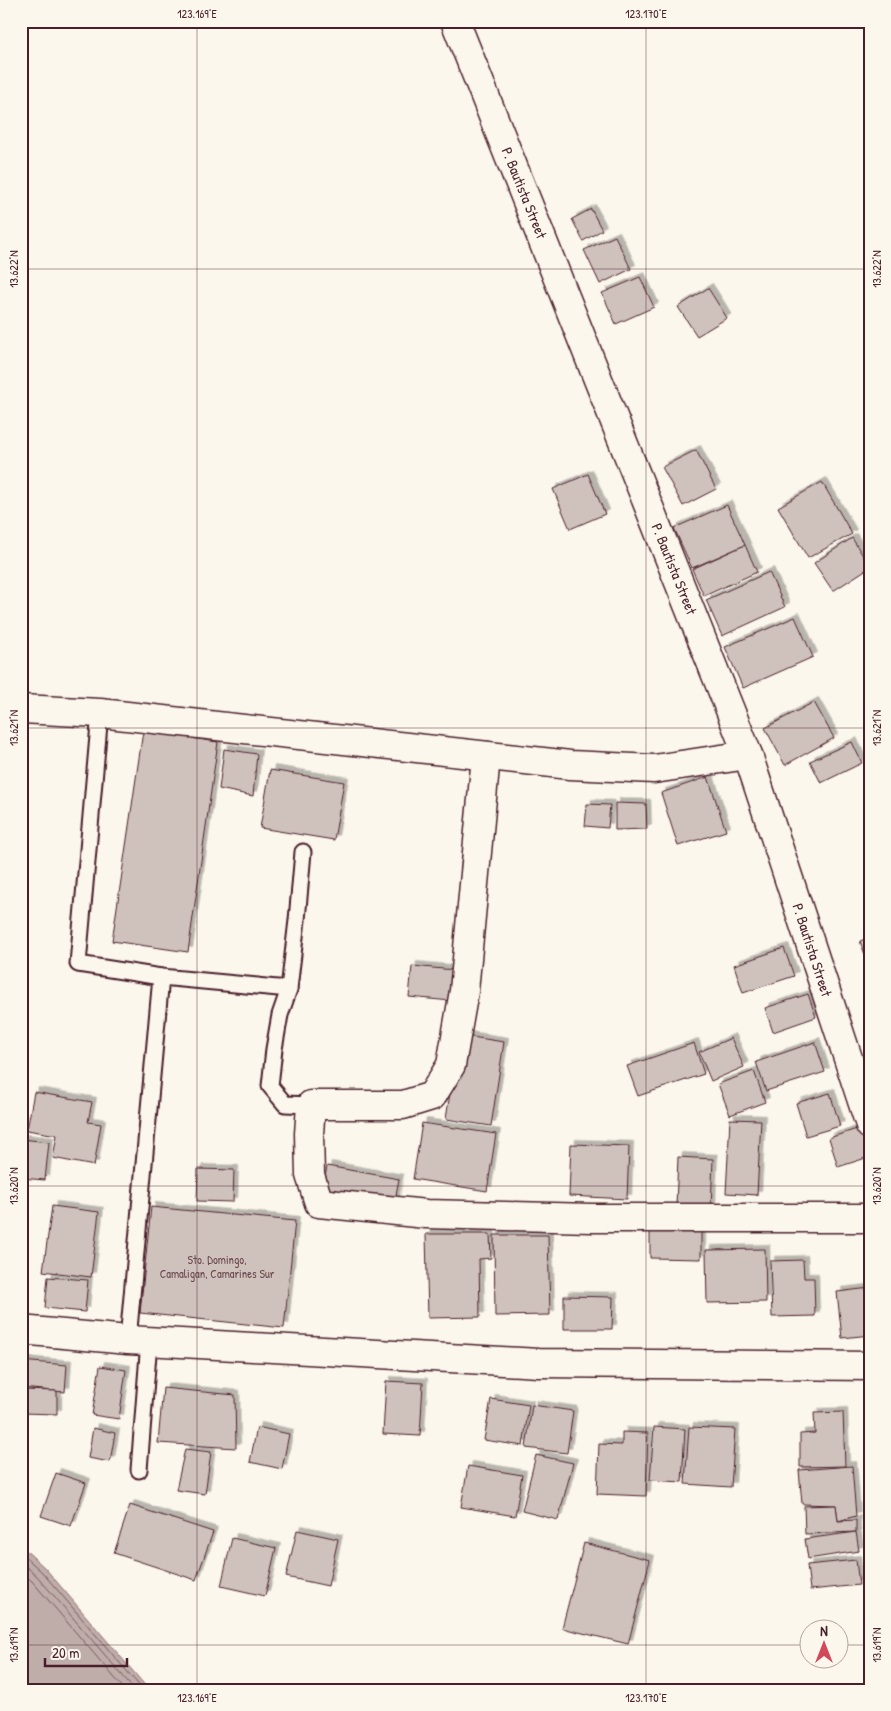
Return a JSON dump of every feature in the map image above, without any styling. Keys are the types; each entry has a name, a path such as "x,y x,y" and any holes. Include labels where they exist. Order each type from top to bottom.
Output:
{"street":[{"name":"P. Bautista Street","path":"455,21 748,755 870,1125"},
{"path":"21,709 100,713 570,765 654,769 748,755"},
{"path":"486,756 464,991 451,1065 432,1096 403,1105 311,1105 308,1134 310,1175 319,1203 426,1214 592,1218 870,1218"},
{"path":"21,1330 139,1341 539,1363 870,1366"}],"lane":[{"path":"100,713 78,964 161,977 289,989"},
{"path":"303,852 289,989 280,1015 270,1086 285,1104 311,1105"},
{"path":"139,1470 139,1341 161,977"}],"water":[{"path":"21,1546 45,1568 149,1690 21,1690"}],"building":[{"path":"591,209 602,230 583,241 572,219"},
{"path":"615,236 631,269 600,284 584,250"},
{"path":"640,277 654,307 616,324 602,293"},
{"path":"708,288 727,318 697,336 678,307"},
{"path":"696,450 716,489 683,506 662,467"},
{"path":"588,474 605,514 570,529 553,489"},
{"path":"822,482 852,534 808,558 778,507"},
{"path":"727,505 745,545 692,568 674,528"},
{"path":"852,538 870,567 833,591 814,563"},
{"path":"745,545 757,572 704,596 692,569"},
{"path":"769,572 785,607 722,636 706,600"},
{"path":"795,617 813,657 743,688 725,647"},
{"path":"814,702 834,738 785,765 765,728"},
{"path":"143,731 218,742 188,952 112,941"},
{"path":"852,742 862,763 821,783 810,761"},
{"path":"224,749 257,754 253,796 219,789"},
{"path":"270,770 344,782 334,840 260,828"},
{"path":"708,777 726,831 678,846 661,793"},
{"path":"615,803 646,804 647,829 615,830"},
{"path":"587,804 610,805 608,828 585,826"},
{"path":"870,937 870,968 860,941"},
{"path":"784,948 794,976 743,993 734,965"},
{"path":"412,966 454,970 451,1001 409,997"},
{"path":"808,994 816,1017 773,1032 765,1008"},
{"path":"459,1035 504,1042 491,1126 446,1119"},
{"path":"731,1038 744,1067 711,1081 699,1052"},
{"path":"815,1042 825,1072 766,1091 756,1062"},
{"path":"694,1043 704,1074 638,1096 627,1066"},
{"path":"754,1071 765,1102 730,1115 718,1084"},
{"path":"34,1092 92,1102 88,1122 101,1124 94,1166 53,1158 57,1135 27,1130"},
{"path":"830,1093 840,1126 806,1136 796,1103"},
{"path":"730,1119 761,1120 757,1195 726,1193"},
{"path":"422,1123 496,1134 487,1191 413,1179"},
{"path":"860,1128 869,1157 838,1167 829,1138"},
{"path":"21,1139 49,1142 45,1180 21,1178"},
{"path":"571,1144 629,1146 627,1199 569,1196"},
{"path":"678,1157 713,1159 711,1207 676,1206"},
{"path":"327,1166 399,1179 394,1205 322,1194"},
{"path":"198,1169 234,1170 233,1202 197,1201"},
{"path":"52,1206 99,1212 91,1277 43,1271"},
{"path":"151,1207 295,1221 284,1328 140,1313"},
{"path":"650,1231 701,1231 701,1259 650,1258"},
{"path":"426,1234 490,1234 491,1258 479,1259 480,1317 428,1318"},
{"path":"494,1235 548,1235 550,1315 495,1316"},
{"path":"765,1249 766,1302 707,1303 706,1250"},
{"path":"803,1260 804,1278 814,1278 815,1316 772,1317 770,1261"},
{"path":"48,1277 88,1280 85,1312 45,1308"},
{"path":"870,1288 870,1335 842,1338 837,1292"},
{"path":"564,1296 613,1297 612,1329 564,1329"},
{"path":"21,1361 67,1365 65,1392 21,1388"},
{"path":"100,1366 126,1370 119,1419 92,1415"},
{"path":"386,1381 423,1383 420,1436 383,1434"},
{"path":"163,1388 235,1395 236,1448 158,1443"},
{"path":"21,1390 57,1391 57,1414 21,1413"},
{"path":"491,1399 529,1405 523,1446 484,1440"},
{"path":"532,1405 573,1411 567,1453 526,1448"},
{"path":"843,1412 845,1466 800,1467 800,1434 815,1433 814,1413"},
{"path":"257,1427 289,1434 282,1469 250,1462"},
{"path":"654,1427 685,1429 682,1482 650,1480"},
{"path":"689,1427 735,1429 731,1487 685,1484"},
{"path":"93,1428 115,1433 110,1462 88,1458"},
{"path":"622,1432 648,1433 646,1496 597,1494 599,1444 622,1445"},
{"path":"185,1449 211,1452 205,1494 176,1490"},
{"path":"536,1455 573,1463 558,1520 522,1511"},
{"path":"468,1466 522,1475 515,1516 461,1507"},
{"path":"852,1466 856,1516 838,1521 836,1505 802,1504 799,1470"},
{"path":"56,1473 86,1483 71,1526 41,1516"},
{"path":"130,1505 213,1532 196,1580 114,1553"},
{"path":"836,1505 838,1521 856,1520 856,1532 805,1534 804,1506"},
{"path":"297,1530 338,1539 328,1586 286,1577"},
{"path":"856,1532 859,1551 808,1559 805,1539"},
{"path":"232,1538 276,1548 265,1596 221,1586"},
{"path":"584,1543 650,1560 628,1644 562,1628"},
{"path":"856,1560 859,1585 810,1590 807,1565"}]}
